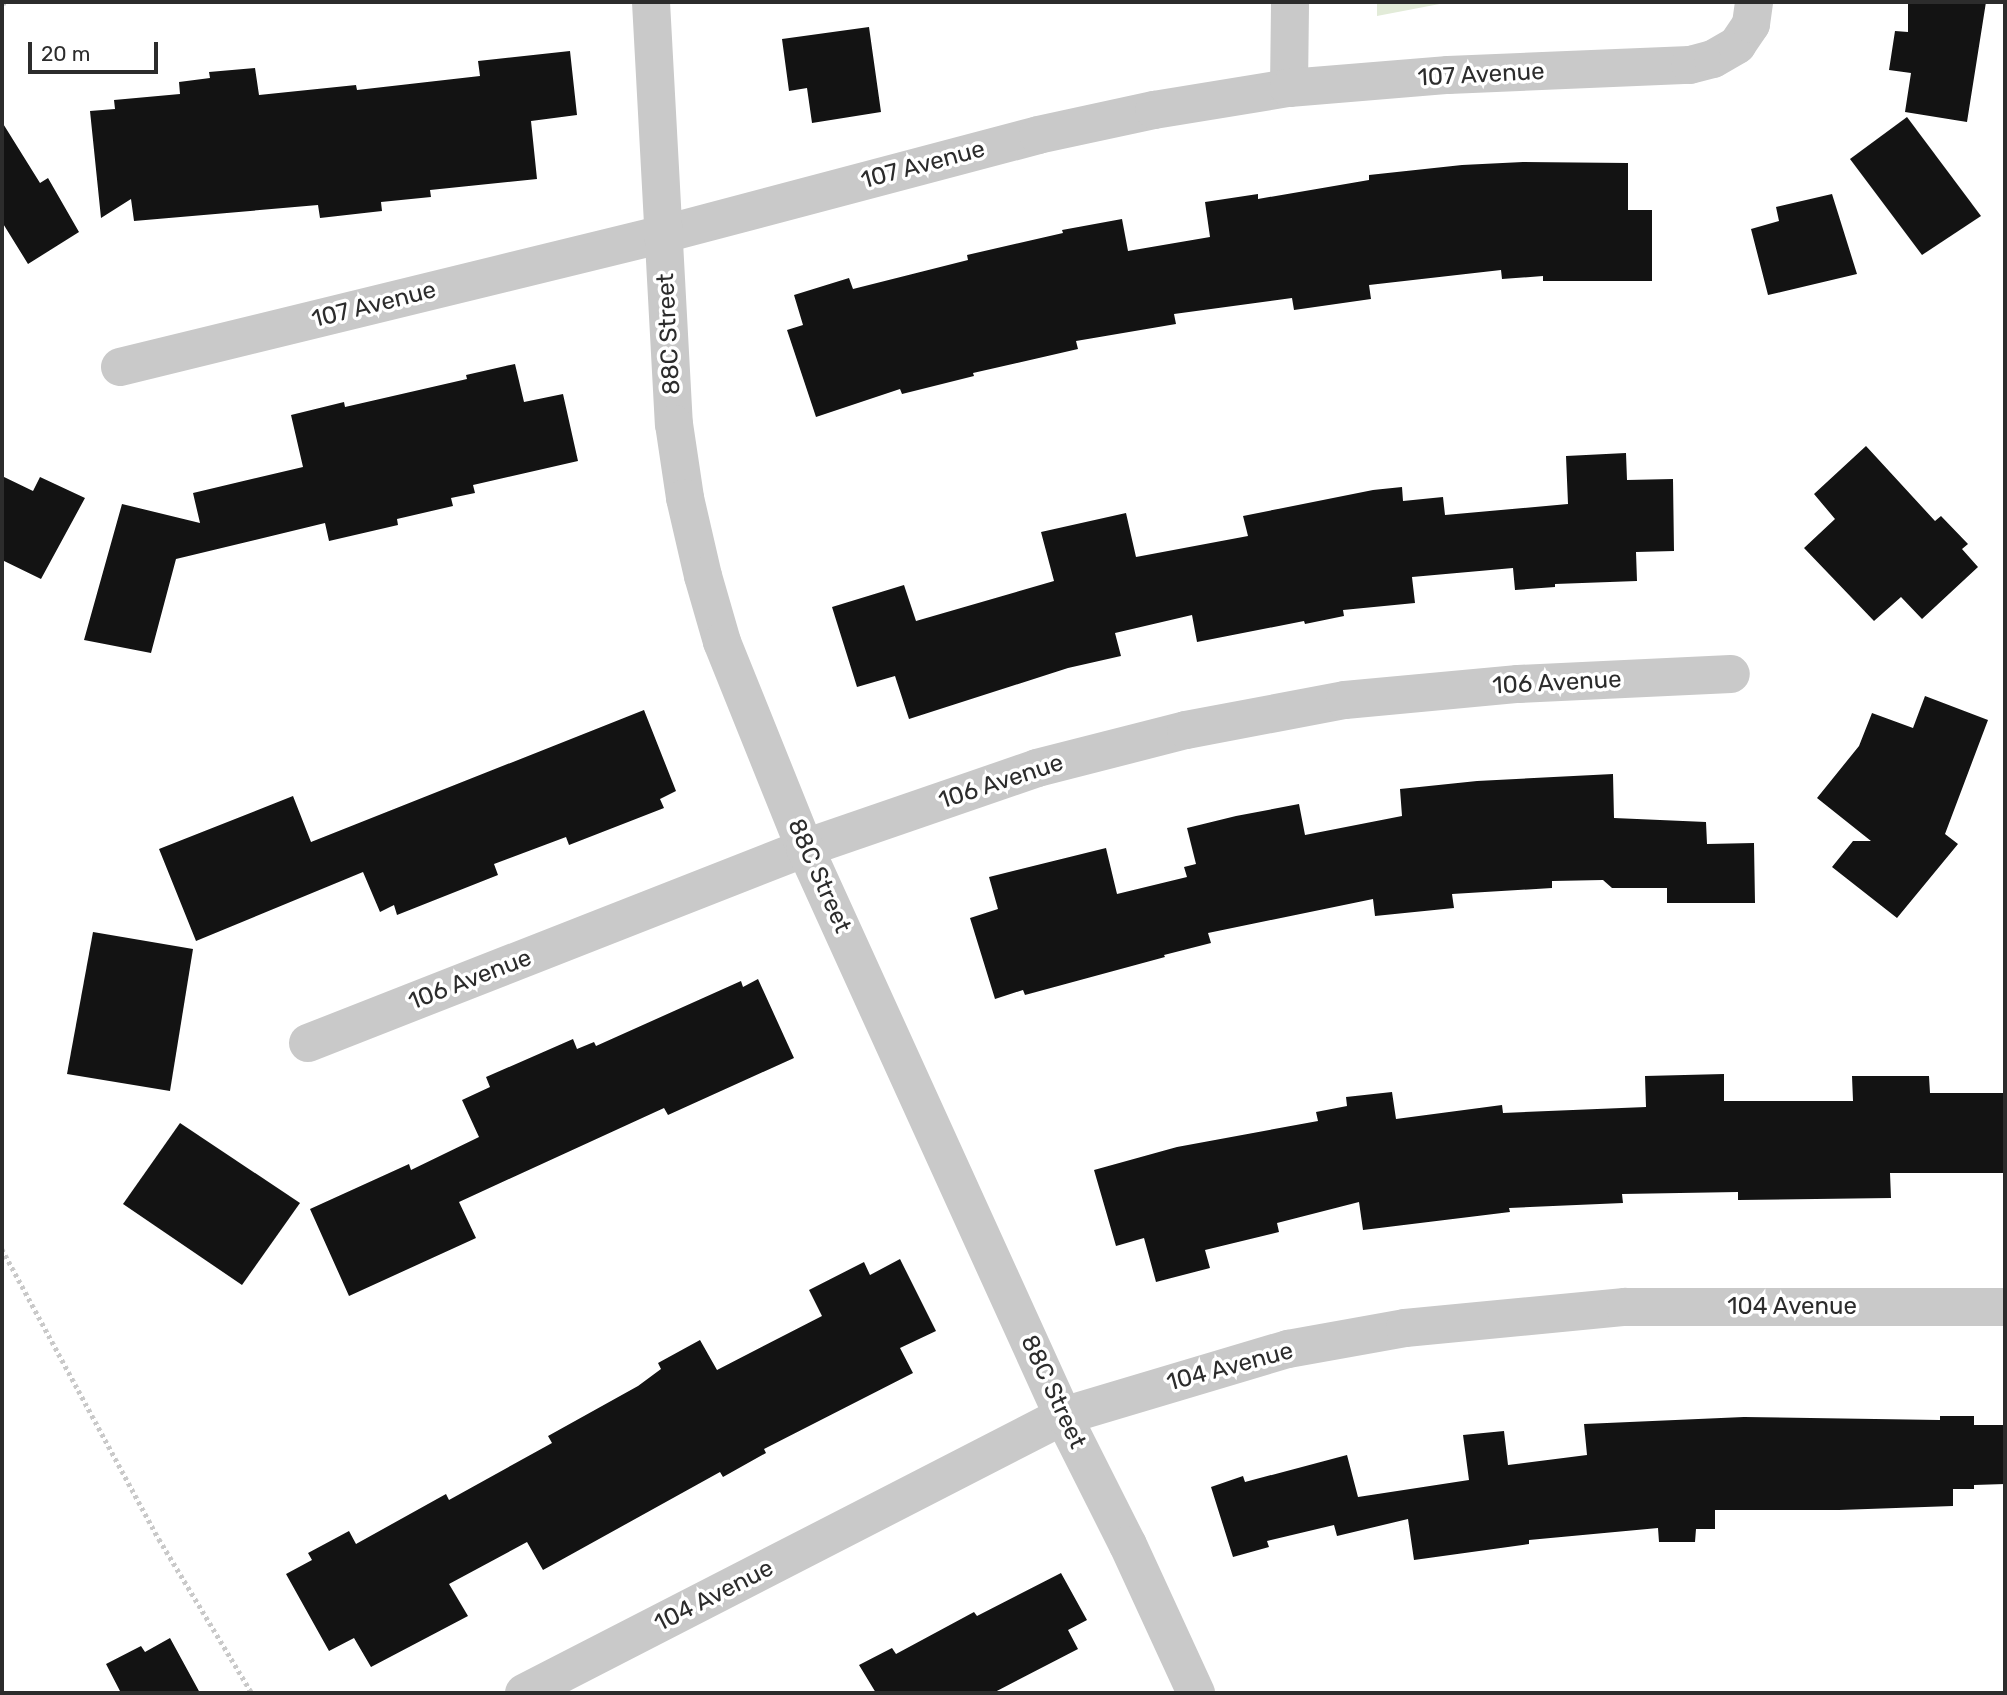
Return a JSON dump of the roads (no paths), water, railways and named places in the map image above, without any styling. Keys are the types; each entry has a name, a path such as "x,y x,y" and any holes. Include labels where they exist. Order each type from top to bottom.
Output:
{"street":[{"name":"88C Street","path":"651,2 674,424 697,550 722,642 805,848 1063,1416 1128,1545 1196,1693"},
{"path":"1289,88 1290,2"},
{"name":"107 Avenue","path":"120,367 664,234 1038,135 1154,110 1289,88 1448,75 1690,65 1713,60 1737,45 1751,24 1754,2"},
{"name":"106 Avenue","path":"308,1043 805,848 1037,768 1186,730 1318,705 1518,684 1731,674"},
{"name":"104 Avenue","path":"524,1693 1063,1416 1288,1349 1405,1328 1493,1317 1625,1307 2005,1307"}]}
